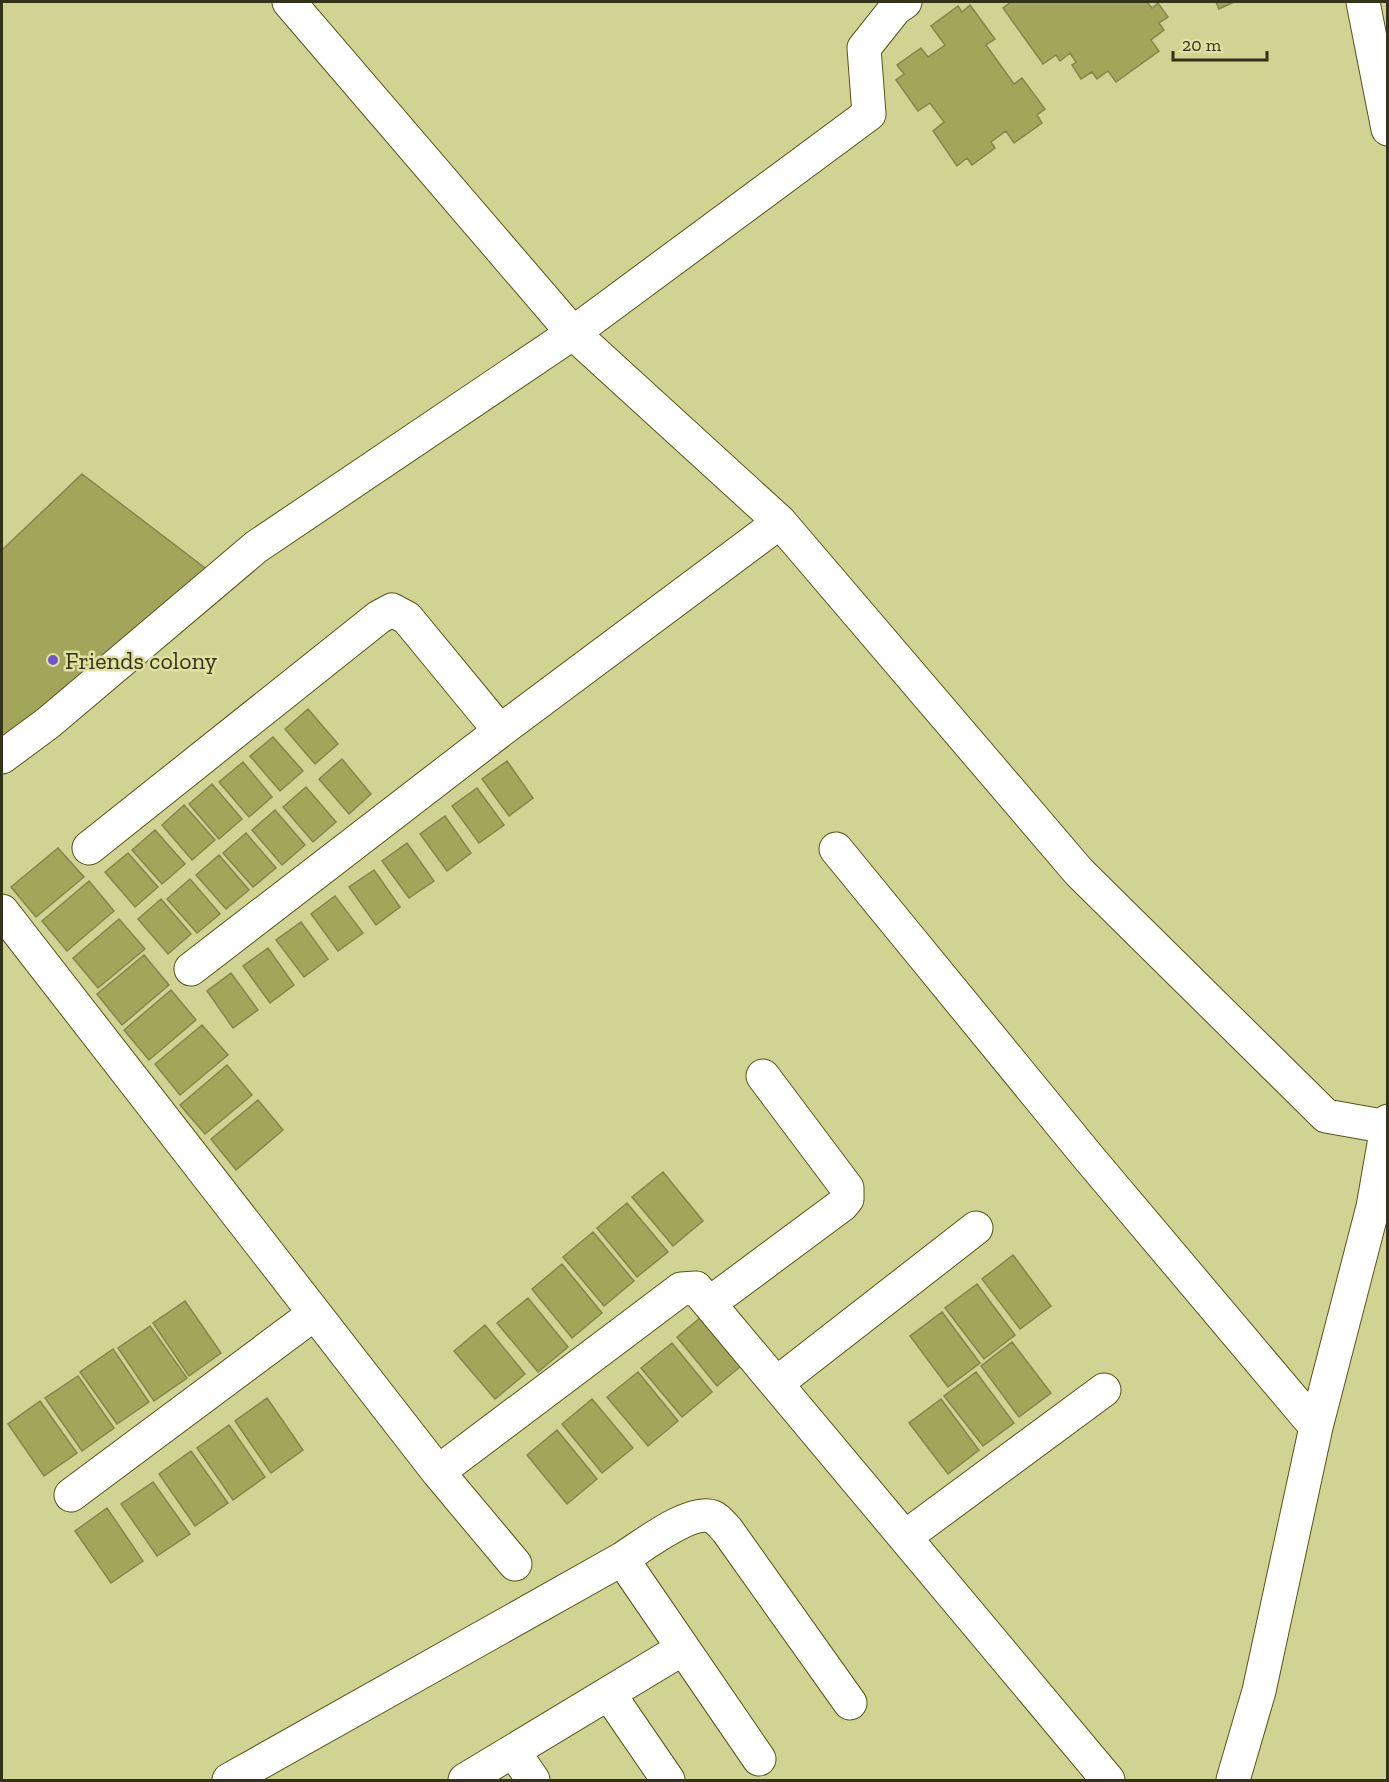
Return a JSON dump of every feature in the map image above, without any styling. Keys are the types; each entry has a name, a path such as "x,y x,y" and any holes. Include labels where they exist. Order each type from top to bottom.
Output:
{"street":[{"path":"289,2 573,333 780,522 1087,880 1326,1116 1387,1125 1380,1208 1316,1427 1259,1691 1233,1780"},
{"path":"2,757 48,723 256,547 573,333 869,114 864,48 895,9 905,2"},
{"path":"1363,2 1388,129"},
{"path":"191,969 500,731 780,522"},
{"path":"89,849 379,617 392,610 407,618 500,731"},
{"path":"836,849 1089,1158 1316,1427"},
{"path":"2,911 438,1472 515,1564"},
{"path":"710,1303 842,1205 847,1198 847,1188 763,1076"},
{"path":"777,1383 976,1228"},
{"path":"438,1472 681,1289 696,1288 1108,1780"},
{"path":"71,1495 314,1314"},
{"path":"905,1537 1104,1390"},
{"path":"229,1780 622,1559 684,1521 701,1515 714,1517 727,1530 850,1703"},
{"path":"622,1559 759,1759"},
{"path":"465,1780 682,1649"},
{"path":"609,1694 668,1780"},
{"path":"514,1752 533,1780"}],"building":[{"path":"1011,2 1147,2 1152,8 1158,3 1168,17 1159,23 1164,30 1151,40 1159,51 1116,82 1108,71 1097,79 1092,72 1081,79 1072,65 1076,62 1070,53 1060,61 1056,55 1043,64 1003,8"},
{"path":"1216,2 1234,2 1219,9"},
{"path":"970,5 995,39 986,45 1014,84 1022,78 1045,109 1037,115 1042,123 1014,143 1006,131 991,142 995,148 972,165 967,158 957,166 933,131 944,122 930,103 918,111 896,80 904,74 897,65 921,48 928,57 945,45 931,26 958,6 962,12"},
{"name":"Friends colony","path":"82,474 209,571 2,750 2,550"},
{"path":"308,709 338,744 315,764 285,729"},
{"path":"273,737 303,771 280,791 250,756"},
{"path":"342,759 371,794 349,814 319,779"},
{"path":"507,761 533,798 509,816 482,779"},
{"path":"243,762 272,797 249,817 219,782"},
{"path":"212,784 242,819 219,839 189,804"},
{"path":"306,787 336,822 313,842 283,807"},
{"path":"477,788 504,825 479,843 452,806"},
{"path":"184,805 215,840 192,860 162,825"},
{"path":"275,810 305,845 282,865 252,830"},
{"path":"445,816 471,853 447,871 420,834"},
{"path":"155,830 185,864 162,884 132,850"},
{"path":"246,833 276,868 253,887 223,853"},
{"path":"407,843 434,881 409,898 382,861"},
{"path":"58,848 84,877 36,917 11,887"},
{"path":"128,853 158,887 135,907 105,872"},
{"path":"219,855 249,890 226,909 196,875"},
{"path":"374,870 400,907 376,925 349,887"},
{"path":"190,879 220,914 197,933 167,899"},
{"path":"89,881 114,911 67,951 42,921"},
{"path":"335,896 363,933 338,951 311,914"},
{"path":"161,899 191,934 168,954 138,919"},
{"path":"119,919 145,949 98,988 73,958"},
{"path":"301,922 328,959 304,977 276,940"},
{"path":"268,948 294,985 270,1003 243,966"},
{"path":"144,955 169,985 122,1025 97,994"},
{"path":"231,973 258,1010 233,1028 207,991"},
{"path":"171,990 196,1020 149,1060 124,1030"},
{"path":"202,1025 228,1055 180,1095 155,1064"},
{"path":"227,1065 252,1095 205,1134 180,1105"},
{"path":"258,1100 283,1130 236,1170 211,1139"},
{"path":"663,1172 703,1221 673,1246 632,1197"},
{"path":"627,1203 668,1252 637,1277 597,1228"},
{"path":"593,1232 634,1281 604,1306 563,1257"},
{"path":"1013,1255 1051,1306 1020,1329 982,1279"},
{"path":"562,1264 602,1313 572,1338 532,1289"},
{"path":"977,1284 1015,1335 984,1359 945,1308"},
{"path":"528,1298 568,1347 538,1372 497,1323"},
{"path":"185,1301 221,1353 189,1376 153,1323"},
{"path":"707,1312 747,1361 717,1386 677,1337"},
{"path":"942,1312 980,1363 948,1387 910,1336"},
{"path":"485,1325 525,1374 495,1399 454,1351"},
{"path":"150,1326 187,1378 154,1401 118,1348"},
{"path":"1012,1342 1051,1393 1019,1417 981,1366"},
{"path":"672,1343 712,1392 682,1417 641,1368"},
{"path":"113,1349 149,1402 117,1424 80,1372"},
{"path":"638,1372 678,1421 648,1446 607,1397"},
{"path":"976,1372 1014,1423 983,1446 944,1396"},
{"path":"78,1376 114,1428 82,1451 45,1398"},
{"path":"267,1398 303,1450 271,1473 235,1421"},
{"path":"592,1399 633,1448 602,1473 562,1424"},
{"path":"941,1399 979,1450 948,1474 909,1423"},
{"path":"40,1401 77,1453 44,1476 8,1424"},
{"path":"229,1425 265,1477 233,1500 197,1448"},
{"path":"557,1430 597,1479 567,1504 527,1455"},
{"path":"191,1451 228,1503 195,1526 159,1474"},
{"path":"153,1482 190,1534 157,1556 121,1504"},
{"path":"107,1508 143,1561 111,1583 75,1531"}],"place":[{"name":"Friends colony","path":"53,660"}]}
